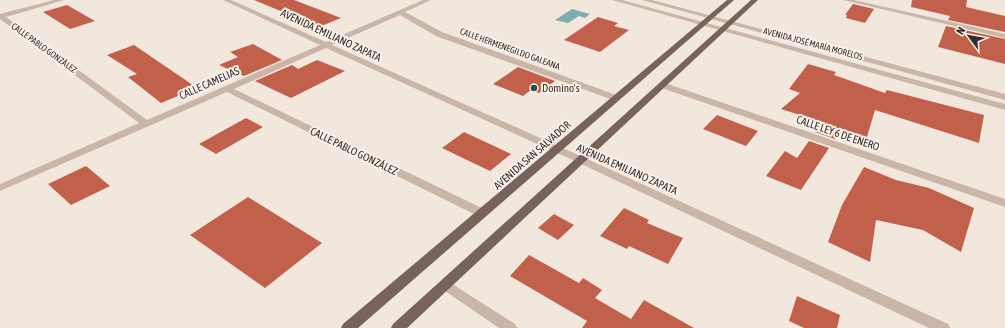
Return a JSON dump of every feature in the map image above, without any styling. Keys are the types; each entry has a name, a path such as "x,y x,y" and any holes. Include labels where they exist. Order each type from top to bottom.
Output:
{"main road":[{"name":"AVENIDA SAN SALVADOR","path":"348,328 731,0"},
{"path":"398,328 754,0"}],"street":[{"path":"0,17 61,0"},
{"name":"AVENIDA EMILIANO ZAPATA","path":"230,2 244,0"},
{"name":"CALLE CAMELIAS","path":"0,188 428,0"},
{"name":"AVENIDA JOSÉ MARÍA MORELOS","path":"615,0 706,21 1005,96"},
{"name":"AVENIDA JOSÉ MARÍA MORELOS","path":"645,0 706,21"},
{"path":"846,0 1005,36"},
{"name":"AVENIDA EMILIANO ZAPATA","path":"230,2 581,160 943,328"},
{"name":"CALLE HERMENEGILDO GALEANA","path":"400,12 439,34 616,98"},
{"name":"CALLE PABLO GONZÁLEZ","path":"0,17 145,124"},
{"name":"AVENIDA JOSÉ MARÍA MORELOS","path":"726,26 1005,107"},
{"name":"CALLE LEY 6 DE ENERO","path":"662,85 1005,203"},
{"name":"CALLE PABLO GONZÁLEZ","path":"226,88 482,213"},
{"path":"446,284 510,328"}],"water":[{"path":"572,9 590,14 585,18 579,16 568,23 555,20"}],"building":[{"path":"254,0 294,0 341,18 319,27"},
{"path":"912,0 967,0 966,7 1005,16 1005,32 948,20 950,16 911,7"},
{"path":"853,4 874,9 865,23 846,18 847,15 845,15"},
{"path":"67,5 95,21 70,29 43,12"},
{"path":"598,17 618,23 614,26 629,30 600,52 564,40"},
{"path":"946,26 1005,39 1005,64 938,47"},
{"path":"253,44 282,60 244,76 219,65 238,57 230,52"},
{"path":"134,45 197,88 161,103 128,77 137,74 107,55"},
{"path":"317,60 345,71 291,98 255,81 292,65 298,69"},
{"path":"808,64 836,72 834,75 885,93 887,90 984,115 979,143 875,110 866,140 842,129 835,139 815,132 822,122 781,109 800,93 789,89"},
{"path":"518,67 555,81 539,93 531,90 523,96 493,84"},
{"path":"717,115 758,131 746,146 703,129"},
{"path":"246,118 263,127 216,154 199,144"},
{"path":"464,132 511,154 490,171 442,148"},
{"path":"809,141 829,148 801,190 766,176 785,151 797,158"},
{"path":"86,166 110,186 71,205 48,184"},
{"path":"864,167 896,180 929,188 974,208 961,252 923,230 876,220 870,262 828,242 842,205"},
{"path":"248,197 322,243 265,288 190,235"},
{"path":"624,208 649,220 647,223 683,238 668,264 629,246 627,249 600,236"},
{"path":"554,214 574,225 558,240 538,228"},
{"path":"529,255 579,283 583,278 602,290 595,298 631,319 644,300 694,328 582,328 587,321 510,276"},
{"path":"797,296 840,315 837,328 804,328 789,321"}],"place":[{"name":"Domino's","path":"534,88"}]}
